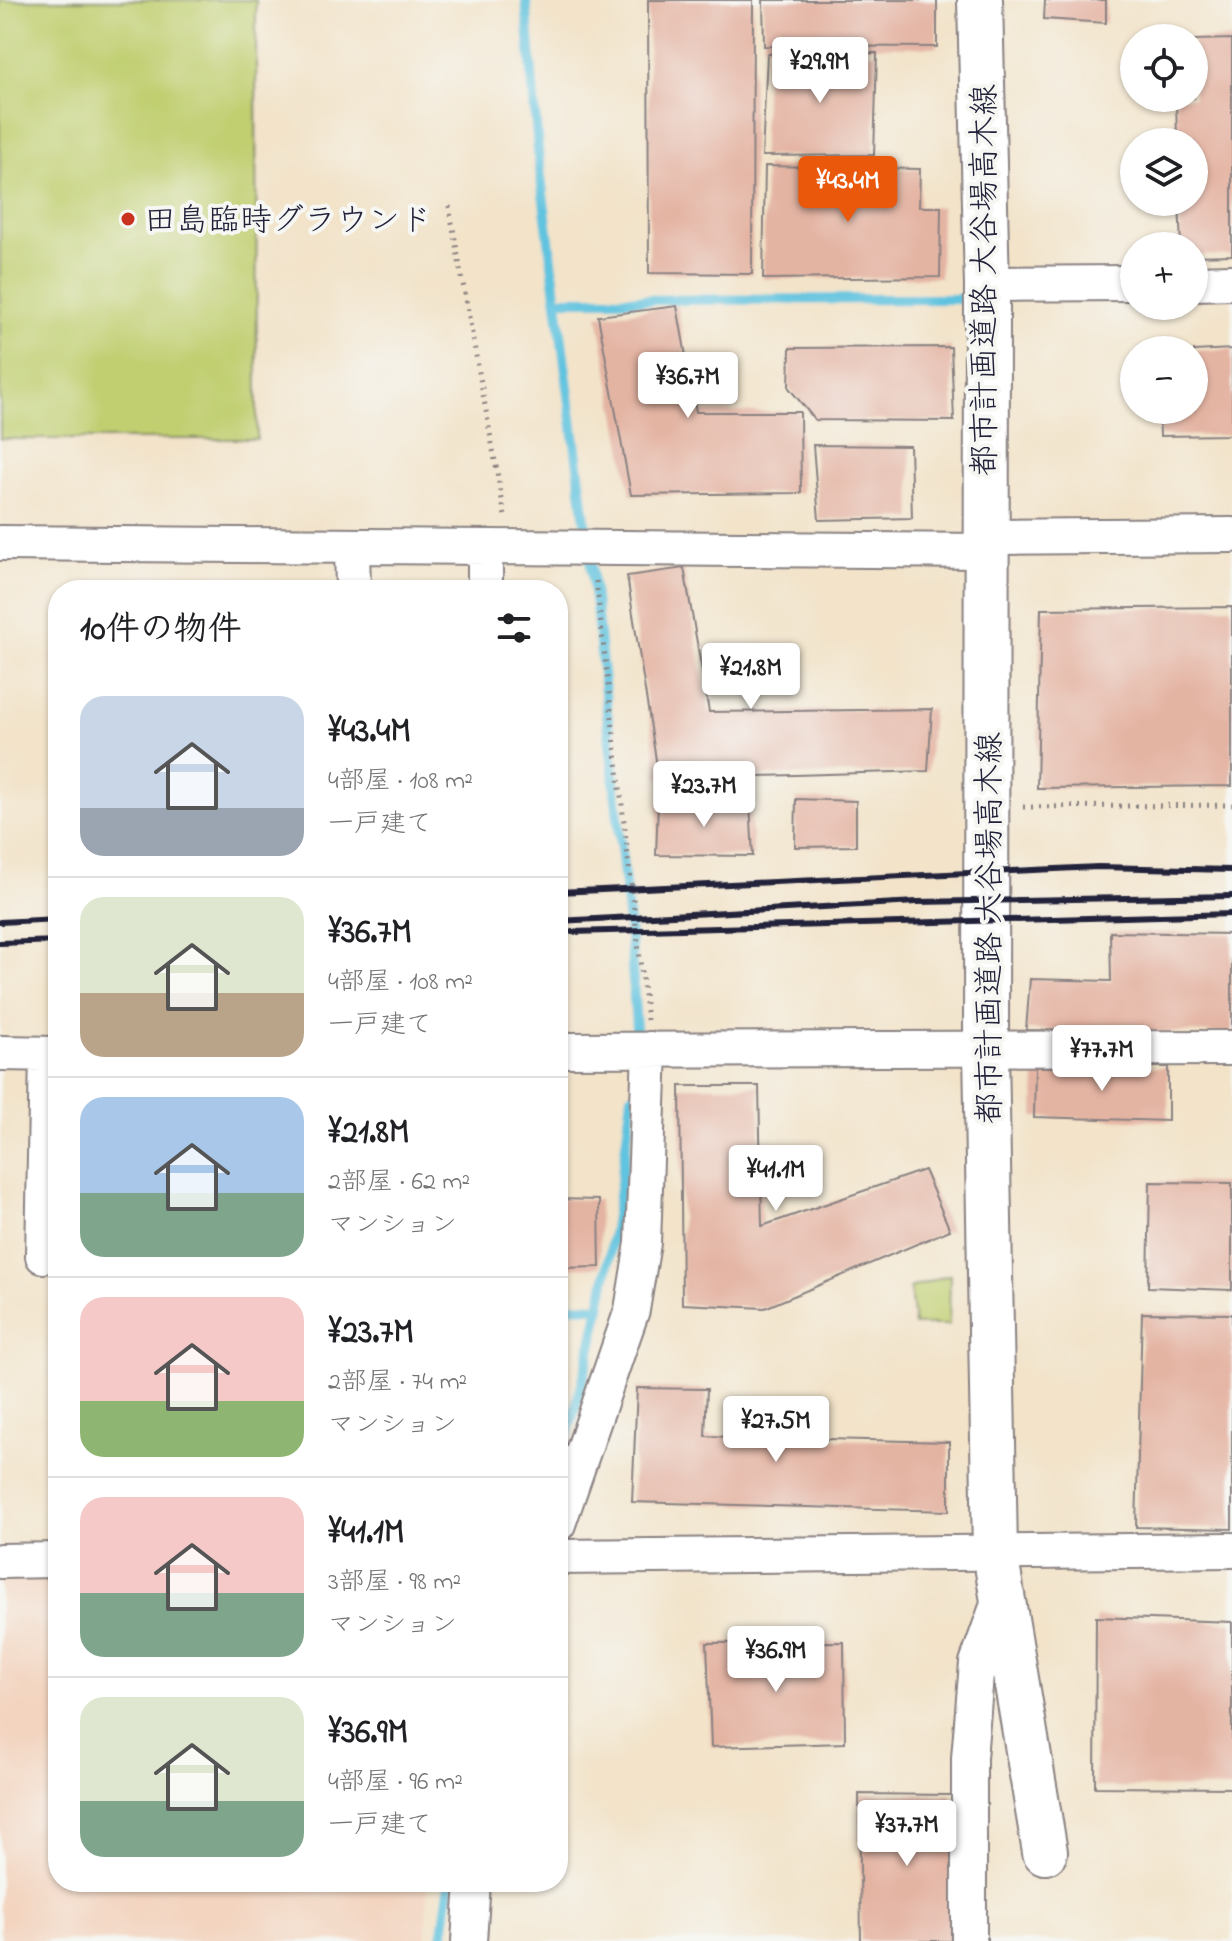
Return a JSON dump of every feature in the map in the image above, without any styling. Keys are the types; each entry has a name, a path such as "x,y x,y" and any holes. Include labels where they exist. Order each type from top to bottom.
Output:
{"street":[{"name":"都市計画道路 大谷場高木線","path":"980,0 987,295 986,1050 995,1553 1045,1852"},
{"path":"1208,283 1232,282"},
{"path":"987,295 1120,284"},
{"path":"0,543 592,548 985,544 1232,535"},
{"path":"352,546 353,580"},
{"path":"488,580 498,547"},
{"path":"568,1050 1232,1048"},
{"path":"568,1495 632,1310 643,1243 650,1049"},
{"path":"0,1053 48,1054"},
{"path":"43,1256 48,1155"},
{"path":"568,1557 1232,1550"},
{"path":"0,1561 48,1560"},
{"path":"969,1941 969,1758 977,1663 1001,1596"},
{"path":"469,1941 472,1892"}],"path":[{"path":"449,206 498,547"},
{"path":"592,548 650,1049"},
{"path":"1023,807 1232,805"}],"shaded area":[{"path":"48,1577 48,1892 427,1892 426,1941 0,1941 0,1578"}],"green space":[{"name":"田島臨時グラウンド","path":"0,0 256,0 257,439 0,439"},
{"path":"950,1275 949,1325 914,1325 910,1288"}],"building":[{"path":"648,0 753,0 752,274 649,273"},
{"path":"763,0 937,0 937,47 764,46"},
{"path":"1045,0 1106,0 1106,23 1044,19"},
{"path":"1232,39 1232,255 1208,256 1208,232 1180,232 1180,216 1208,216 1208,128 1177,128 1176,112 1208,112 1208,40"},
{"path":"877,53 874,155 762,156 767,54"},
{"path":"765,166 920,169 919,207 941,207 940,277 763,279"},
{"path":"677,306 696,412 800,412 801,493 631,495 598,316"},
{"path":"951,347 954,421 815,420 789,388 790,348"},
{"path":"1232,349 1232,435 1160,436 1160,424 1208,424 1208,350"},
{"path":"813,445 910,446 912,518 819,520"},
{"path":"684,568 709,712 932,709 928,771 659,779 627,576"},
{"path":"1232,607 1232,786 1037,788 1041,609"},
{"path":"796,799 856,801 856,846 795,847"},
{"path":"658,802 750,803 753,856 656,855"},
{"path":"1110,932 1232,934 1232,1033 1026,1030 1030,979 1111,981"},
{"path":"1035,1067 1168,1067 1168,1121 1034,1117"},
{"path":"680,1086 759,1086 762,1226 924,1170 950,1230 765,1308 682,1304"},
{"path":"1150,1182 1232,1183 1232,1290 1148,1287"},
{"path":"568,1199 599,1200 600,1267 568,1268"},
{"path":"1142,1313 1232,1314 1232,1529 1136,1527"},
{"path":"637,1388 707,1389 705,1436 949,1442 949,1511 632,1502"},
{"path":"1096,1617 1232,1622 1232,1788 1095,1787"},
{"path":"844,1642 845,1743 711,1747 707,1643"},
{"path":"859,1794 951,1795 956,1941 861,1941"}],"waterway":[{"path":"526,0 539,162 596,606 630,934 637,1044"},
{"path":"558,300 976,299"},
{"path":"568,1432 605,1281 632,1096"},
{"path":"568,1306 600,1307"},
{"path":"442,1941 449,1892"}],"railway":[{"path":"568,892 1098,867 1232,870"},
{"path":"568,920 917,902 1232,896"},
{"path":"572,932 1232,914"},
{"path":"0,922 48,920"},
{"path":"0,943 48,941"}],"place":[{"name":"田島臨時グラウンド","path":"128,219"}]}
